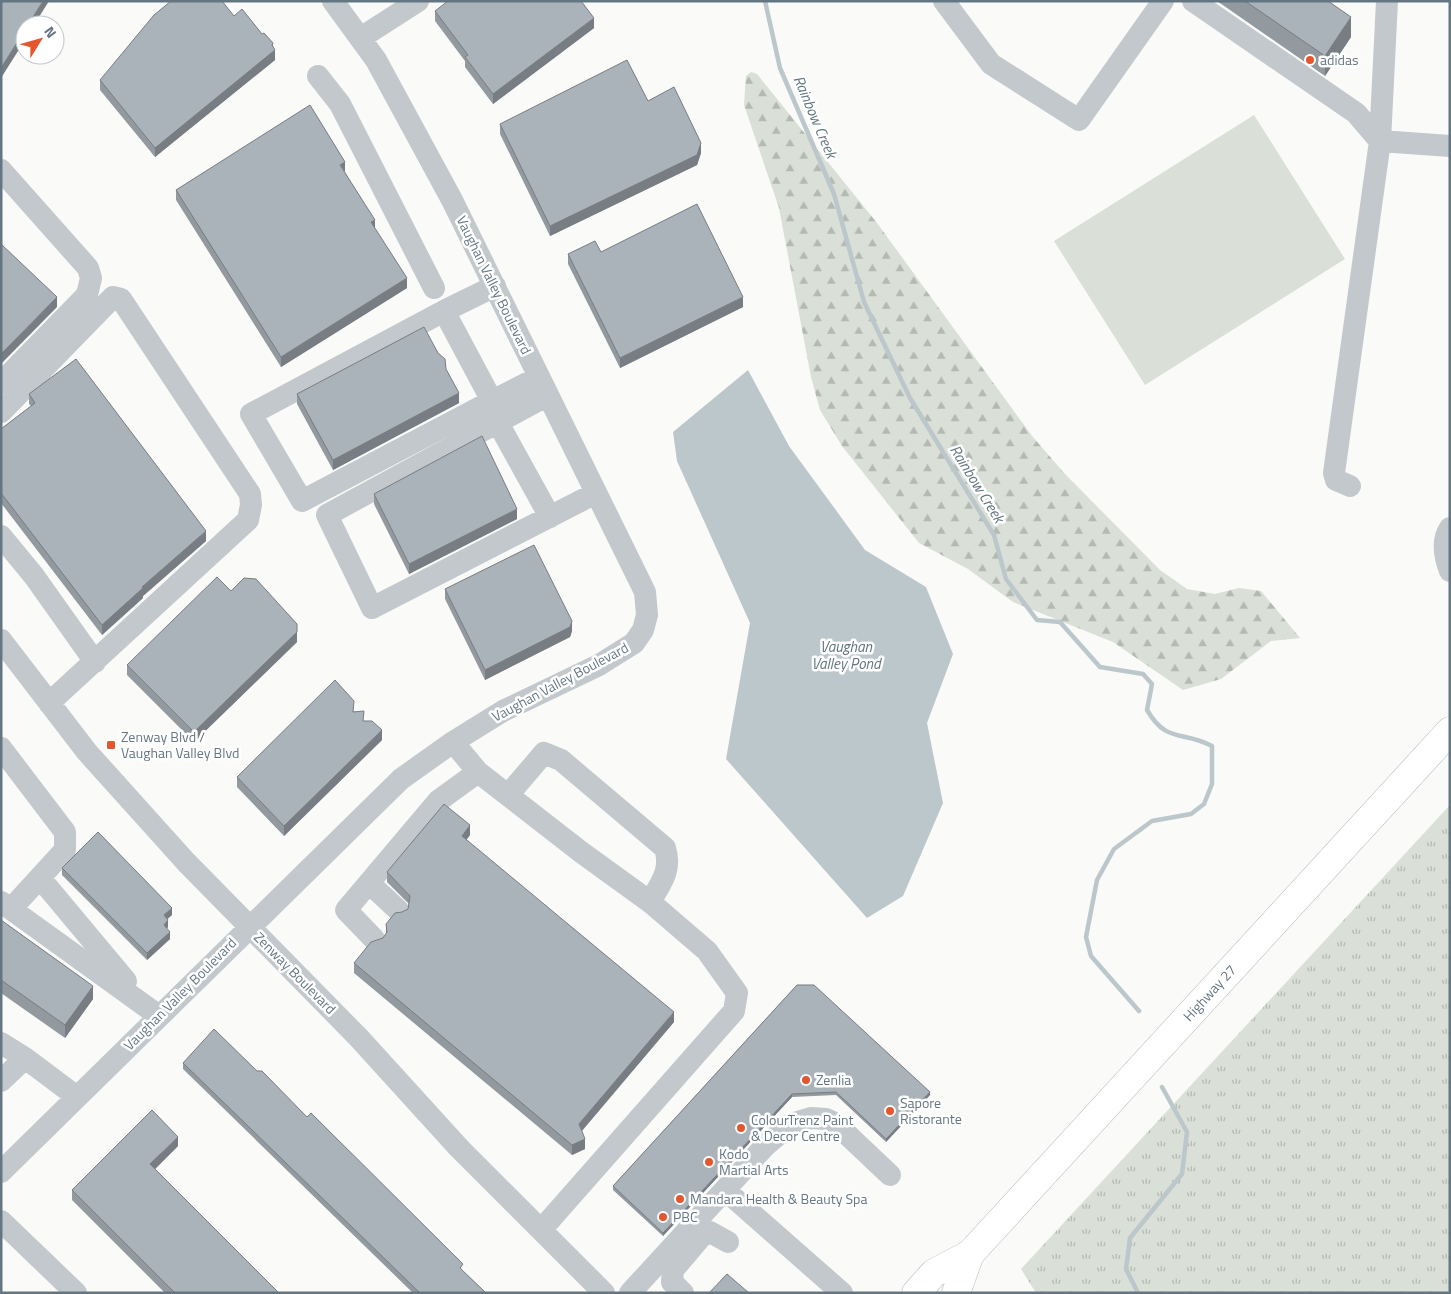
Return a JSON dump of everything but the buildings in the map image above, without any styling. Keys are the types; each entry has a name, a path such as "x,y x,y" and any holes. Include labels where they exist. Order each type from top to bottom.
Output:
{"main road":[{"name":"Highway 27","path":"916,1293 934,1273 970,1254 1450,732"},
{"name":"Highway 27","path":"956,1293 970,1254"}],"street":[{"name":"Vaughan Valley Boulevard","path":"1,1172 77,1097 154,1012 249,926 401,779 453,742 503,711 599,665 634,643 643,630 647,615 645,592 544,386 452,200 376,60 362,38 333,1"},
{"path":"944,1 992,64 1079,120 1163,1"},
{"path":"1193,1 1356,113 1380,141 1450,146"},
{"path":"1350,486 1336,480 1334,473 1380,141 1387,1"},
{"path":"362,38 407,4"},
{"path":"318,76 340,104 434,288"},
{"path":"1,170 88,268 91,278 87,295 1,383"},
{"path":"494,286 251,414 302,501 492,401 544,386"},
{"path":"1,412 113,297 121,299 250,494 251,505 248,520 95,662 49,702"},
{"path":"444,311 492,401"},
{"path":"544,386 498,423 326,515 372,608 596,493"},
{"path":"498,423 550,517"},
{"path":"1450,528 1446,533 1444,555 1450,571"},
{"path":"1,536 34,576 95,662"},
{"name":"Zenway Boulevard","path":"1,640 9,665 49,702 87,752 186,862 359,1038 459,1148 604,1293"},
{"path":"453,742 478,772 581,852 650,902 707,951 737,993 734,1010 541,1230"},
{"path":"1,748 65,832 64,850 40,878 6,905 154,1012"},
{"path":"508,794 544,753 561,760 665,848 669,860 663,879 650,902"},
{"path":"374,939 346,910 438,801 478,772"},
{"path":"40,878 154,1012"},
{"path":"369,883 398,910"},
{"path":"1,1043 25,1058 77,1097"},
{"path":"1,1081 25,1058"},
{"path":"630,1293 725,1190 791,1124 811,1118 826,1118 835,1123 890,1175"},
{"path":"725,1190 842,1293"},
{"path":"1,1222 76,1293"},
{"path":"681,1291 672,1282 673,1270 701,1237 710,1232 723,1239"}],"green space":[{"path":"751,72 757,74 877,223 1032,436 1065,474 1160,570 1187,589 1215,594 1239,588 1261,591 1300,638 1271,641 1221,679 1183,690 1113,642 1013,602 968,569 919,543 842,446 820,410 811,377 779,208 744,105 746,76"},
{"path":"1254,115 1345,259 1145,385 1054,241"},
{"path":"1450,805 1450,1293 1036,1293 1021,1269"}],"water":[{"name":"Vaughan Valley Pond","path":"748,370 789,446 865,550 926,587 953,654 927,723 943,803 903,896 867,918 726,759 750,623 677,461 673,432"}],"waterway":[{"name":"Rainbow Creek","path":"765,1 780,68 834,194 864,302 910,398 994,535 1006,579 1037,620 1060,622 1100,667 1143,674 1152,684 1147,710 1161,728 1176,735 1192,738 1212,746 1212,784 1204,804 1191,814 1152,821 1114,849 1097,880 1086,937 1091,956 1139,1011"},
{"name":"Rainbow Creek","path":"1138,1293 1126,1269 1130,1238 1182,1174 1187,1132 1162,1087"}],"place":[{"name":"adidas","path":"1310,60"},
{"name":"Zenway Blvd / Vaughan Valley Blvd","path":"111,745"},
{"name":"Zenlia","path":"806,1080"},
{"name":"Sapore Ristorante","path":"890,1111"},
{"name":"ColourTrenz Paint & Decor Centre","path":"741,1128"},
{"name":"Kodo Martial Arts","path":"709,1162"},
{"name":"Mandara Health & Beauty Spa","path":"680,1199"},
{"name":"PBC","path":"663,1217"}]}
